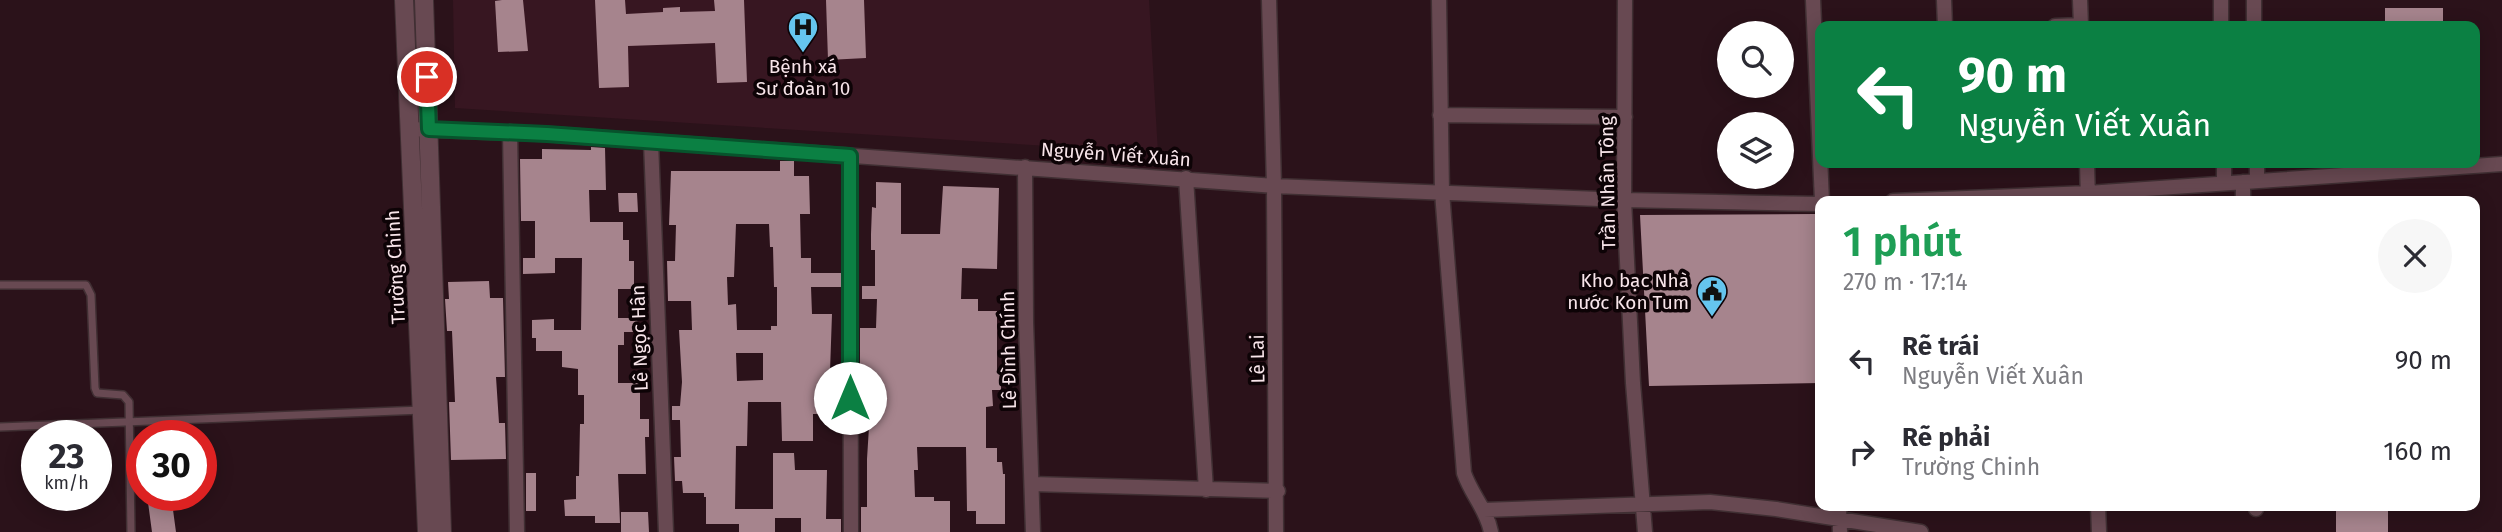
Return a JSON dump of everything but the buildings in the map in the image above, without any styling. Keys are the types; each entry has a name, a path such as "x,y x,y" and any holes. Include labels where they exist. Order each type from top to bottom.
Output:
{"street":[{"name":"Trường Chinh","path":"404,0 427,532"},
{"name":"Trường Chinh","path":"424,0 442,532"},
{"name":"Lê Lai","path":"1269,0 1275,186 1278,491 1276,532"},
{"path":"1439,0 1441,192 1464,472 1468,486 1484,510 1491,532"},
{"name":"Trần Nhân Tông","path":"1625,0 1624,200 1633,383 1645,532"},
{"path":"1813,0 1815,23"},
{"path":"1944,0 1945,21"},
{"path":"2080,0 2081,21"},
{"path":"2221,0 2221,21"},
{"path":"2254,0 2254,21"},
{"path":"1440,114 1625,117"},
{"name":"Nguyễn Viết Xuân","path":"409,129 510,132 1275,186 1624,200 1815,203"},
{"path":"510,132 517,532"},
{"name":"Lê Ngọc Hân","path":"651,142 666,532"},
{"path":"850,156 850,532"},
{"path":"2480,165 2502,164"},
{"name":"Lê Đình Chính","path":"1025,167 1026,322 1033,532"},
{"path":"1820,168 1821,196"},
{"path":"2087,168 2088,196"},
{"path":"2224,168 2224,183"},
{"path":"2245,196 2255,168"},
{"path":"2098,196 2224,183 2443,168"},
{"path":"1186,178 1206,490"},
{"path":"1032,484 1278,491"},
{"path":"1484,510 1710,502 1921,532"},
{"path":"2098,511 2099,532"}],"lane":[{"path":"0,285 86,285 89,288 95,388 97,393 127,398 128,420"},
{"path":"212,420 423,410"},
{"path":"0,428 126,424"},
{"path":"130,511 131,532"}],"shaded area":[{"name":"Bệnh xá Sư đoàn 10","path":"453,0 1149,0 1158,153 455,108"}],"place":[{"name":"Bệnh xá Sư đoàn 10","path":"803,54"},
{"name":"Kho bạc Nhà nước Kon Tum","path":"1712,318"}],"route":[{"path":"427,77 429,129 547,134 850,156 850,398"}]}
